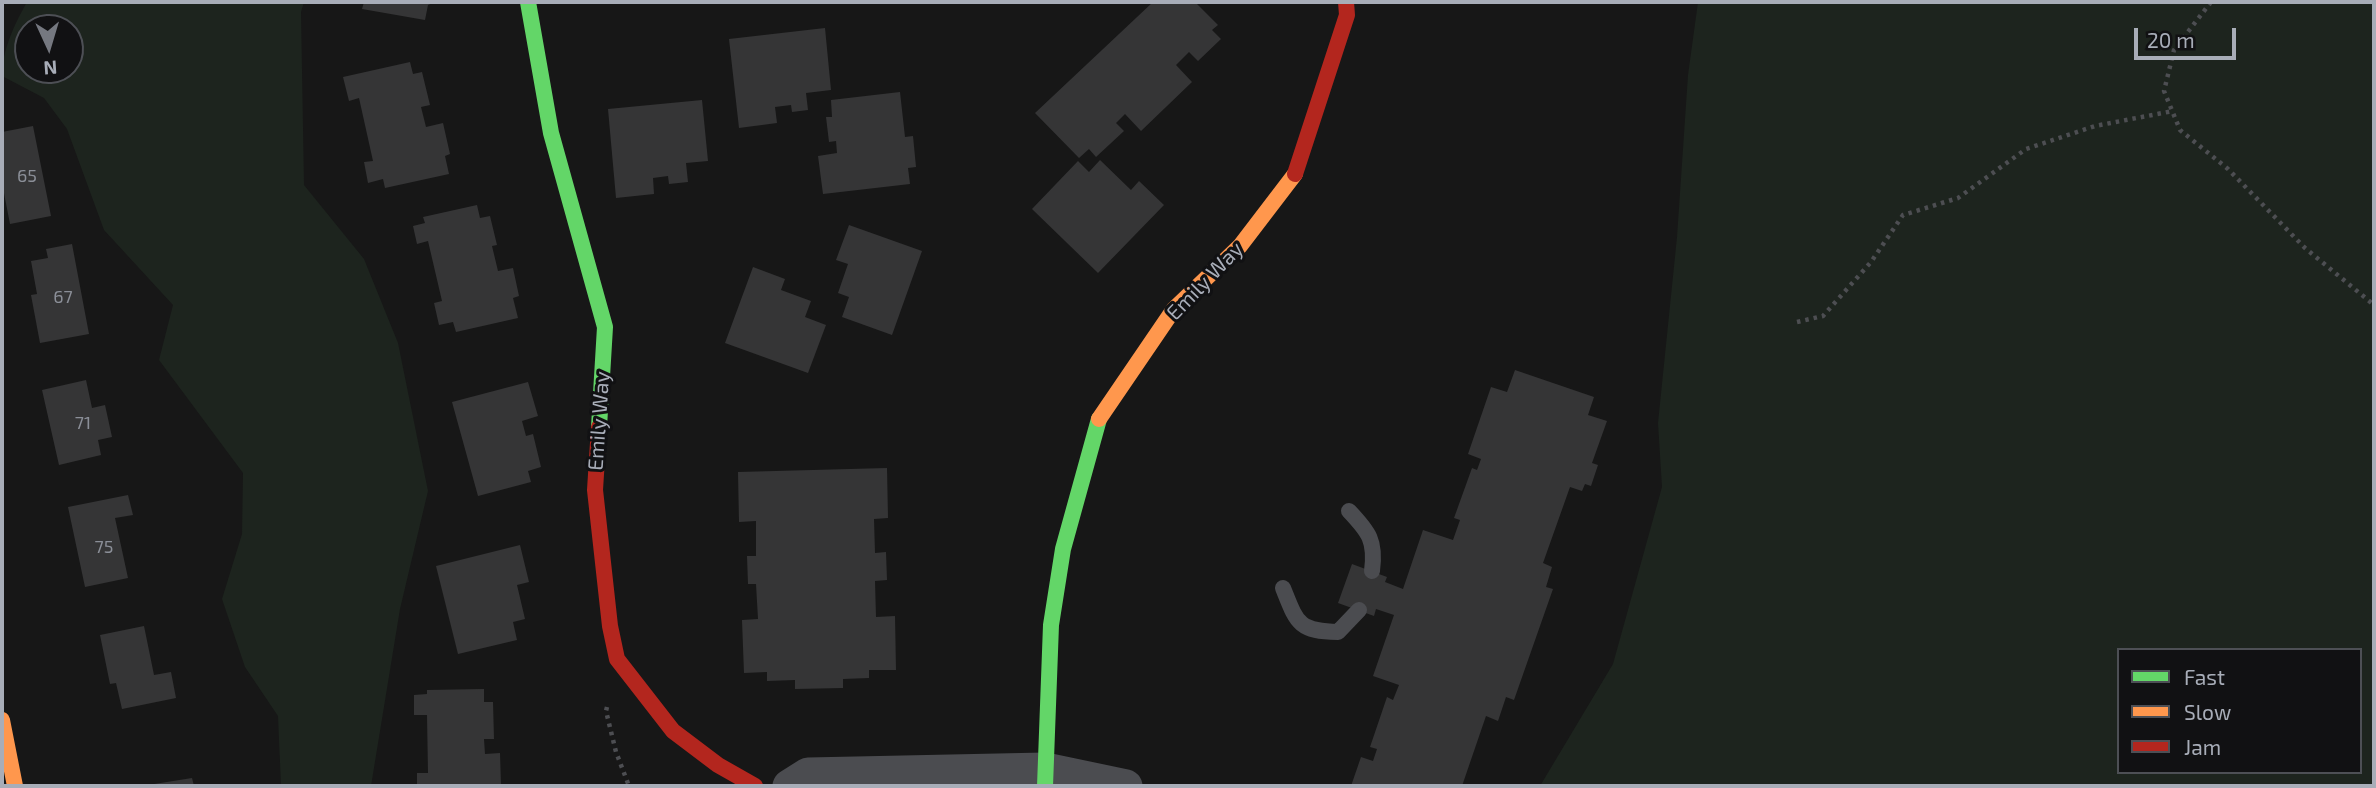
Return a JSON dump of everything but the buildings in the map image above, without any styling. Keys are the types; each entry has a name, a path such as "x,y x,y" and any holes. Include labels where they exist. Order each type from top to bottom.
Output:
{"street":[{"name":"Emily Way","path":"528,2 551,133 605,327 595,490 610,626 617,659 673,731 718,765 755,786"},
{"name":"Emily Way","path":"1045,778 1051,625 1063,549 1100,416 1174,309 1240,246 1293,179 1347,15 1346,2"},
{"path":"2,720 15,786"},
{"path":"789,786 808,774 1045,778 1126,786"}],"lane":[{"path":"1349,511 1368,531 1375,554 1373,571"},
{"path":"1283,588 1295,619 1314,632 1338,632 1359,610"}],"path":[{"path":"2211,2 2174,50 2164,91 2180,130 2228,169 2305,248 2374,305"},
{"path":"1797,321 1823,316 1871,262 1903,215 1958,198 2026,149 2095,126 2173,111"},
{"path":"617,659 606,711 616,752 629,786"}],"shaded area":[{"path":"27,2 304,2 301,12 304,185 364,259 398,343 428,491 400,609 371,786 281,786 278,716 245,667 222,599 242,534 243,473 159,360 173,305 104,230 67,129 44,98 17,84 84,84 84,14 21,14"},
{"path":"1698,2 2374,2 2374,786 1540,786 1613,664 1662,487 1658,423 1677,237 1688,75"},
{"path":"14,28 14,82 2,76 7,47"}],"traffic: fast":[{"path":"528,2 551,133 605,327 599,427"},
{"path":"1045,786 1051,625 1063,549 1099,419"}],"traffic: slow":[{"path":"1099,419 1174,309 1240,246 1295,174"},
{"path":"2,720 15,786"}],"traffic: jam":[{"path":"1295,174 1347,15 1346,2"},
{"path":"599,427 595,490 610,626 617,659 673,731 718,765 755,786"}]}
